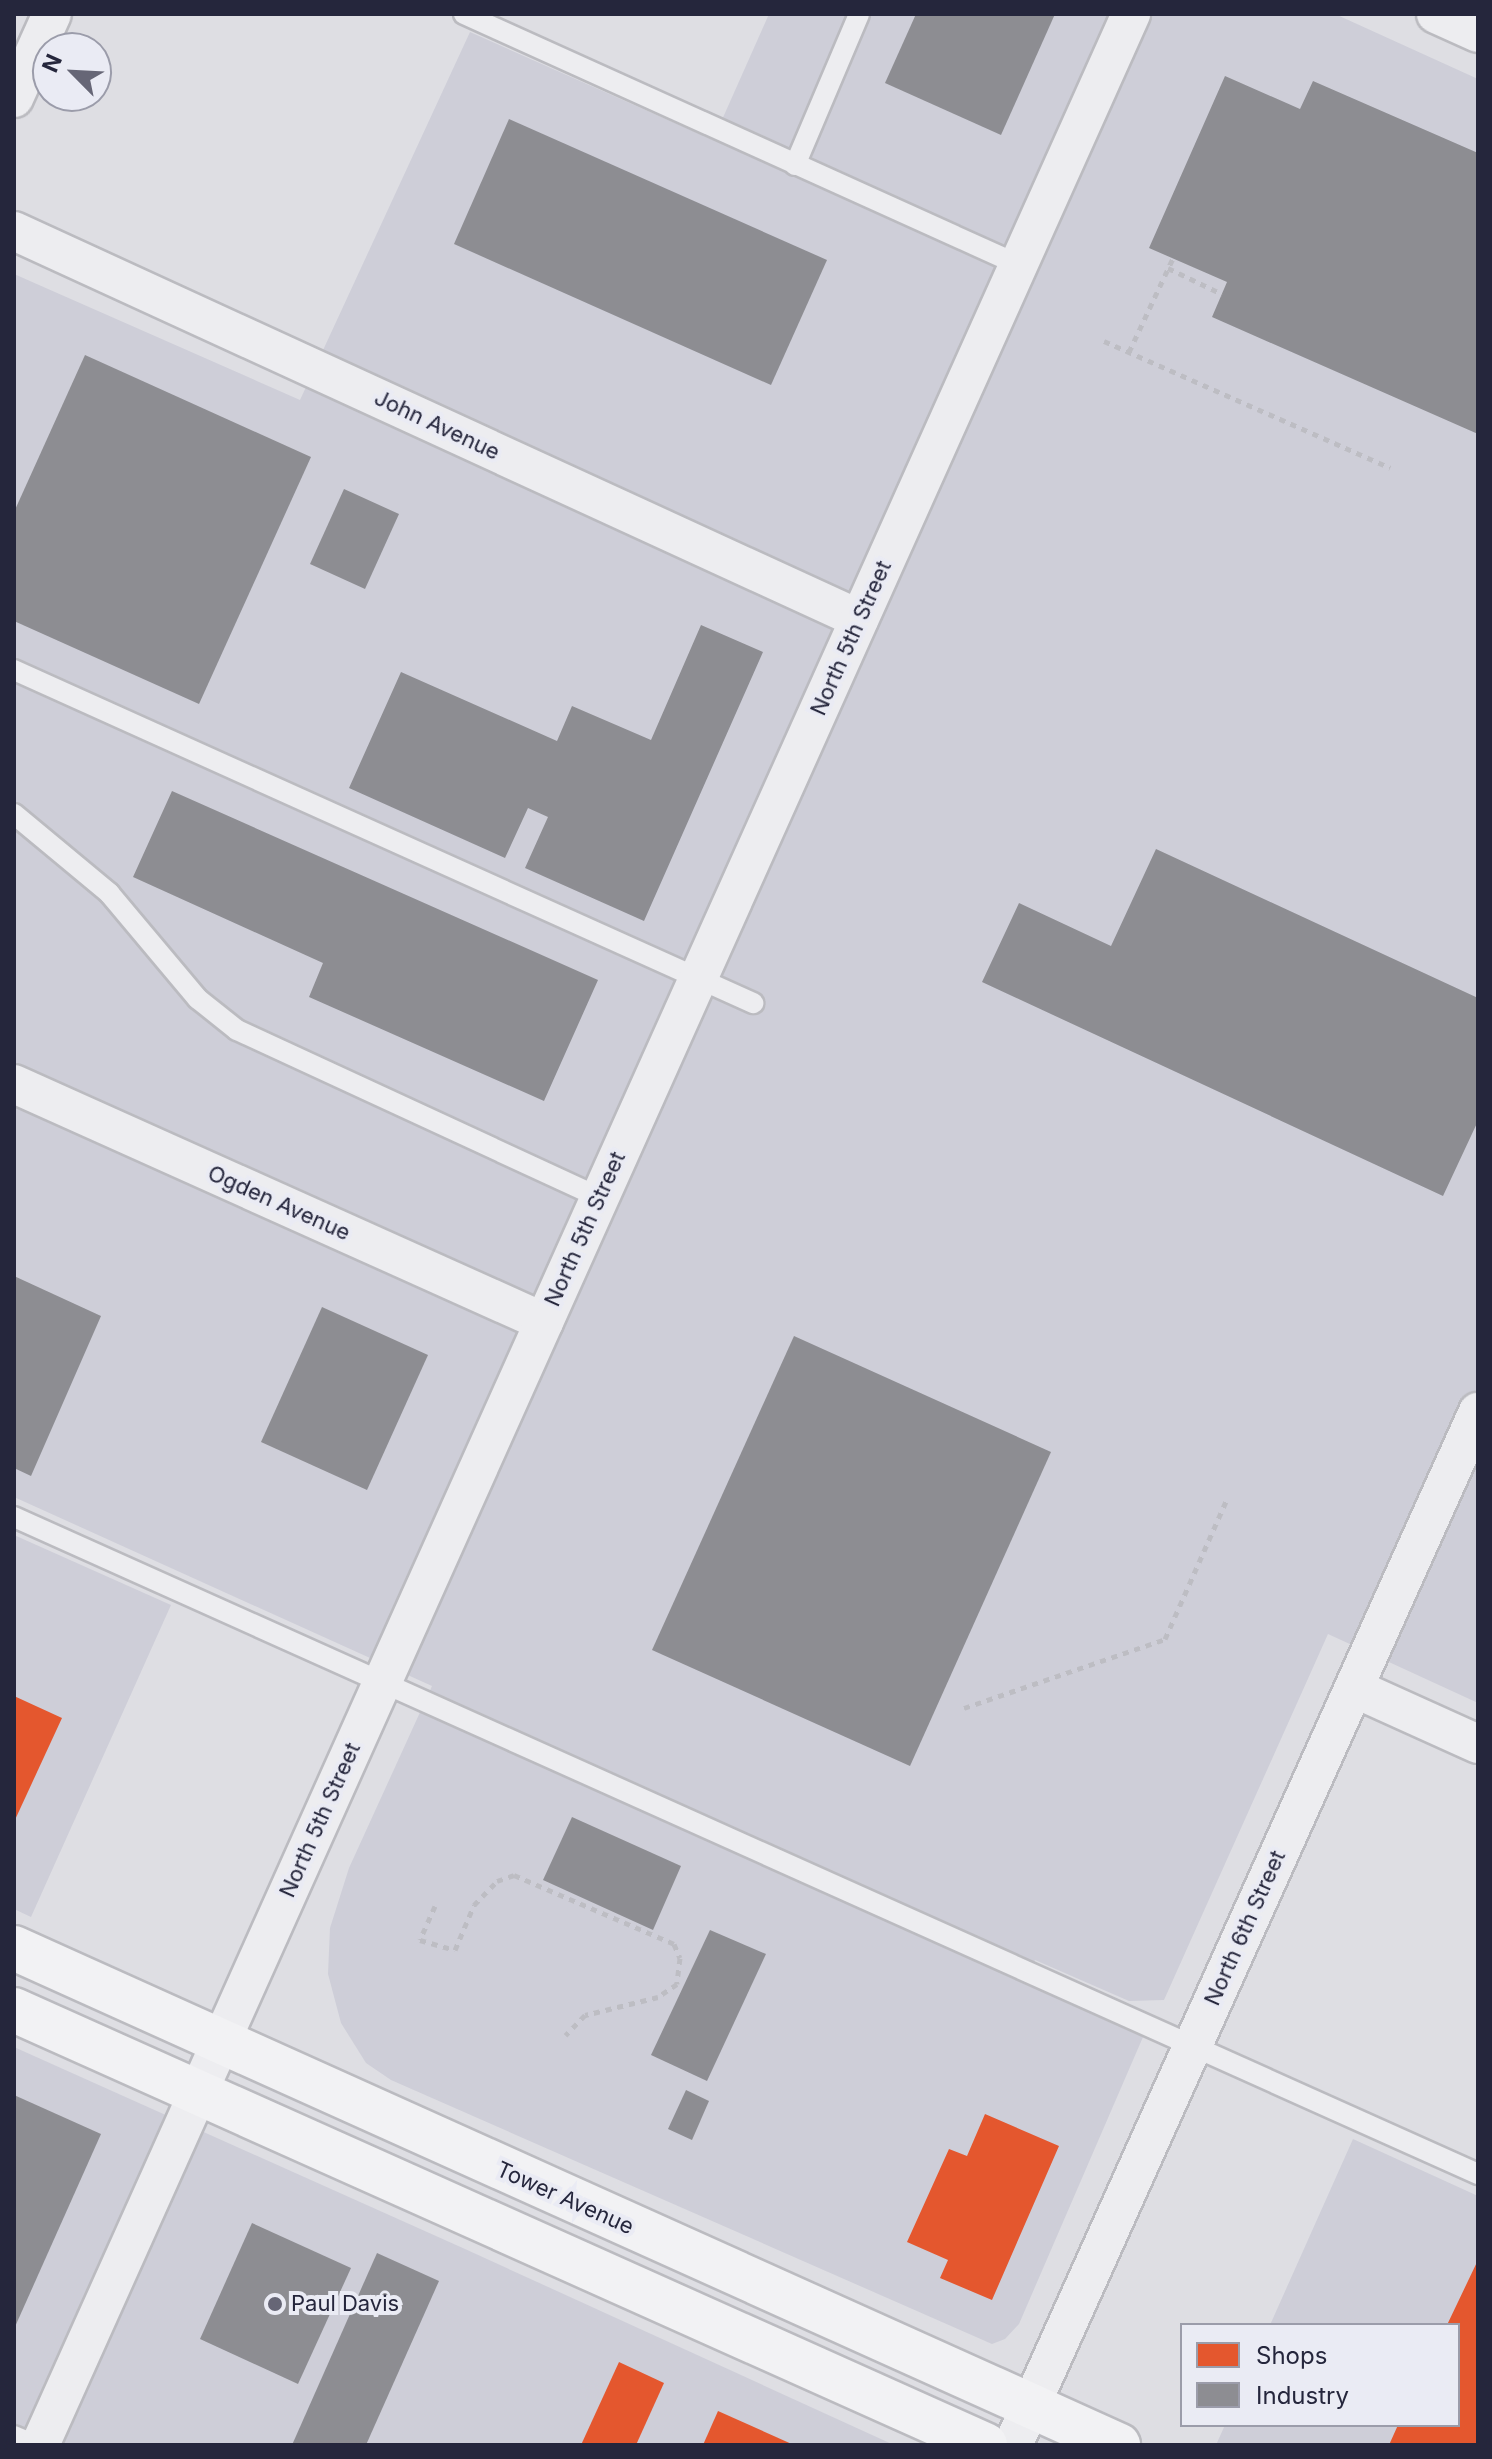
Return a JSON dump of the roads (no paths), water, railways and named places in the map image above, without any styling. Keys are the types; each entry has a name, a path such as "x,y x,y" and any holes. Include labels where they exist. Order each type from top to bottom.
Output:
{"main road":[{"name":"Tower Avenue","path":"14,1948 1118,2445"},
{"path":"14,2010 985,2445"}],"street":[{"path":"14,98 52,14"},
{"name":"North 5th Street","path":"37,2445 1131,14"},
{"path":"1436,14 1478,33"},
{"name":"John Avenue","path":"14,231 859,619"},
{"name":"Ogden Avenue","path":"14,1084 544,1322"},
{"name":"North 6th Street","path":"1013,2445 1478,1412"},
{"path":"1354,1688 1478,1744"}],"lane":[{"path":"464,14 1019,265"},
{"path":"795,165 859,14"},
{"path":"14,670 753,1003"},
{"path":"14,814 109,893 198,999 237,1030 600,1198"},
{"path":"14,1517 1193,2043 1478,2174"},
{"path":"14,2436 37,2445"}],"place":[{"name":"Paul Davis","path":"275,2304"}]}
